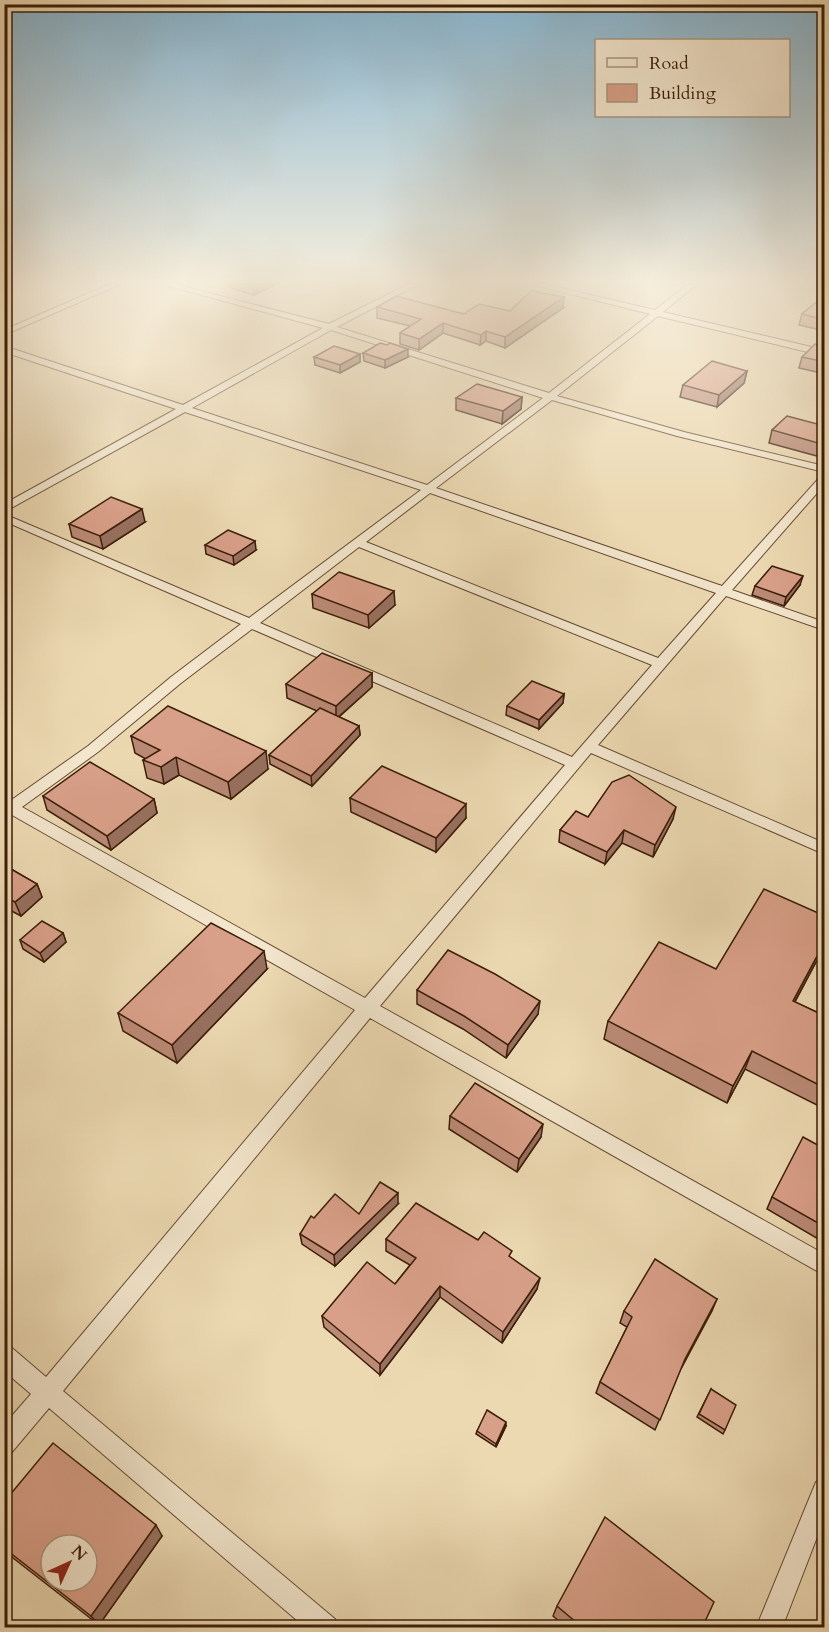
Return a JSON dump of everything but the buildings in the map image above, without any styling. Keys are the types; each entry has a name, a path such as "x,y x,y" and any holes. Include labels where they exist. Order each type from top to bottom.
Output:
{"street":[{"path":"37,360 426,488 825,626"},
{"path":"4,509 270,360"},
{"path":"434,360 550,397 681,434 825,469"},
{"path":"596,360 251,622 93,749 6,808 825,1265"},
{"path":"4,1444 366,1008 724,591 825,479"},
{"path":"4,517 575,764"},
{"path":"356,542 661,664"},
{"path":"591,747 825,849"},
{"path":"4,1356 326,1628"},
{"path":"768,1628 825,1490"}]}
